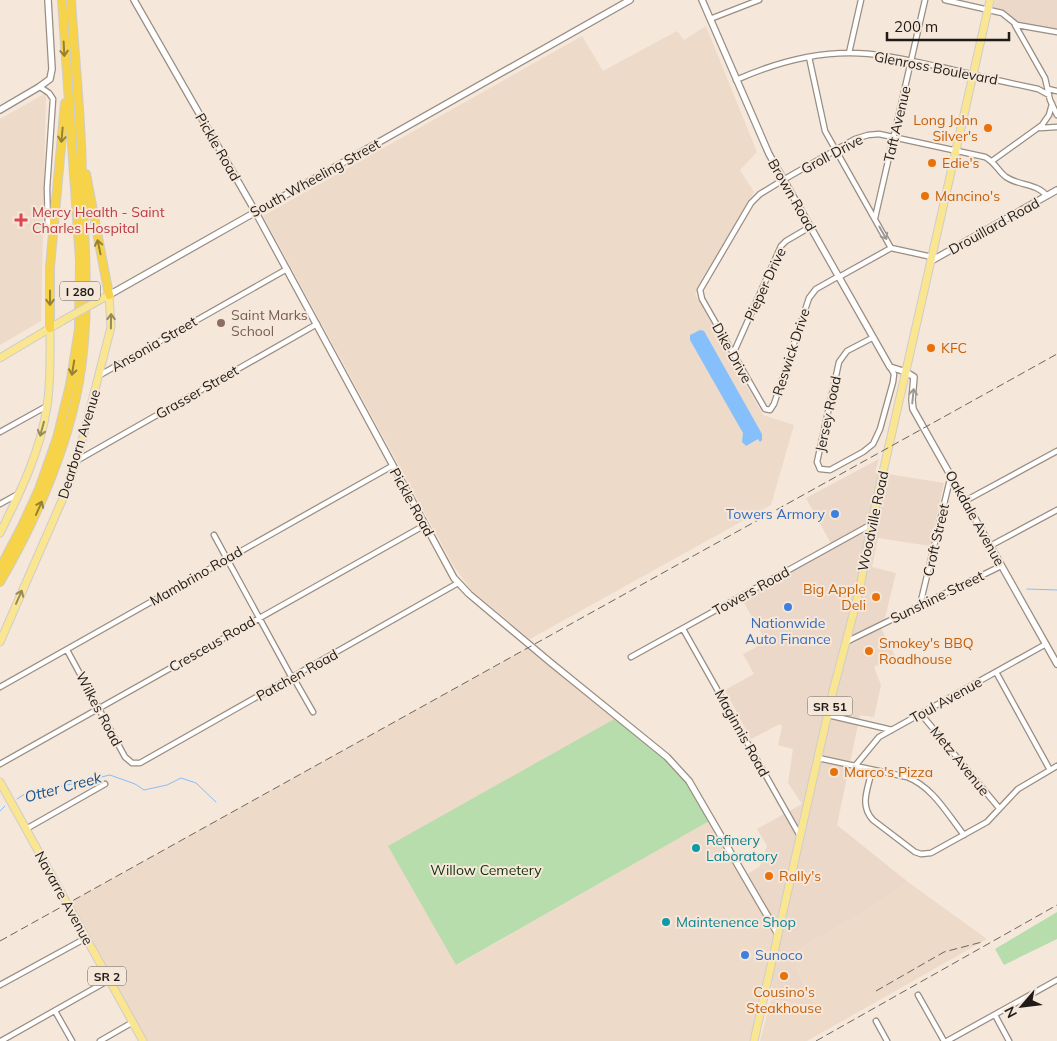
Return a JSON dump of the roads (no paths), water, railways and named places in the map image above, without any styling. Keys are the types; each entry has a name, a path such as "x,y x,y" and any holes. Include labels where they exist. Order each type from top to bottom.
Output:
{"highway":[{"name":"I 280","path":"0,568 39,489 57,438 70,385 79,329 79,253 62,0"},
{"name":"I 280","path":"0,582 42,503 63,445 79,382 87,310 87,271 71,0"},
{"path":"50,328 50,267 65,110 66,69"},
{"path":"81,144 106,296"}],"main road":[{"name":"Woodville Road","path":"754,1041 845,642 860,588 870,525 990,0"},
{"name":"South Wheeling Street","path":"0,358 106,296"},
{"name":"Dearborn Avenue","path":"0,642 64,496 77,460 111,326 106,296"},
{"path":"0,533 20,493 43,428 48,405 50,328"},
{"name":"Navarre Avenue","path":"0,782 143,1041"}],"street":[{"path":"0,110 40,87 50,79 52,69 48,0"},
{"name":"Pickle Road","path":"134,0 255,211 392,466 458,583 550,662 667,756 680,770 695,792 778,934"},
{"name":"South Wheeling Street","path":"106,296 630,0"},
{"name":"Brown Road","path":"702,0 758,133 890,367"},
{"path":"710,19 759,0"},
{"path":"849,53 861,0"},
{"name":"Taft Avenue","path":"875,218 925,0"},
{"path":"945,0 1004,14 1014,24 1043,74 1057,115"},
{"path":"1014,24 1057,32"},
{"name":"Glenross Boulevard","path":"736,80 772,66 809,57 849,53 879,55 911,61 1038,89 1049,95"},
{"path":"809,57 824,128 892,248 932,259"},
{"path":"40,87 49,93 53,99 48,181 48,230"},
{"path":"1048,89 1057,91"},
{"path":"992,161 1038,128 1047,119 1052,104"},
{"path":"1038,128 1057,127"},
{"name":"Groll Drive","path":"700,292 702,285 751,202 783,180 855,139 868,135 881,134 986,157 1006,177 1039,189 1047,196"},
{"name":"Drouillard Road","path":"932,259 1057,190"},
{"name":"Pieper Drive","path":"733,354 781,246 810,227"},
{"name":"Reswick Drive","path":"768,410 774,404 809,298 816,289 892,248"},
{"name":"Ansonia Street","path":"100,375 286,269"},
{"name":"Dike Drive","path":"700,292 702,299 762,405 768,410"},
{"name":"Grasser Street","path":"77,460 316,324"},
{"name":"Jersey Road","path":"872,338 848,351 839,362 818,465 822,470 830,470 854,457 870,446 877,437 894,378 890,367"},
{"path":"890,367 906,372"},
{"name":"Oakdale Avenue","path":"906,372 914,378 912,405 1057,664"},
{"path":"0,432 48,405"},
{"path":"965,501 1057,451"},
{"name":"Mambrino Road","path":"0,686 392,466"},
{"name":"Croft Street","path":"920,605 951,475"},
{"path":"0,504 20,493"},
{"path":"990,546 1057,510"},
{"name":"Cresceus Road","path":"0,764 425,525"},
{"name":"Towers Road","path":"631,657 870,525"},
{"path":"214,535 313,712"},
{"name":"Sunshine Street","path":"845,642 1001,566"},
{"name":"Patchen Road","path":"134,764 143,762 458,583"},
{"name":"Maginnis Road","path":"683,629 801,837"},
{"name":"Toul Avenue","path":"855,766 877,739 1046,644"},
{"name":"Wilkes Road","path":"67,650 125,757 134,764"},
{"path":"996,672 1050,770"},
{"name":"Metz Avenue","path":"921,714 999,808"},
{"path":"828,715 892,730"},
{"path":"818,758 908,777 924,786 964,836"},
{"path":"872,770 865,800 866,811 873,820 915,852 922,854 931,853 990,820 1018,789 1057,766"},
{"path":"26,829 105,784"},
{"path":"0,985 86,938"},
{"path":"1,1041 110,980"},
{"path":"918,995 946,1041 1057,980"},
{"path":"54,1011 72,1041"},
{"path":"995,1015 1009,1041"},
{"path":"876,1021 887,1041"},
{"path":"100,1041 133,1022"}],"water":[{"path":"700,330 704,331 762,434 760,442 758,439 746,446 742,442 743,433 690,340 690,335"}],"waterway":[{"path":"1027,589 1057,590"},
{"name":"Otter Creek","path":"17,799 23,795 110,775 135,784 144,790 167,785 181,778 196,783 216,802"},
{"name":"Otter Creek","path":"0,811 5,806"}],"railway":[{"path":"0,941 1057,354"},
{"path":"816,1041 1057,905"},
{"path":"876,991 944,952 982,942"}],"place":[{"name":"Long John Silver's","path":"988,128"},
{"name":"Edie's","path":"932,163"},
{"name":"Mancino's","path":"925,196"},
{"name":"Mercy Health - Saint Charles Hospital","path":"21,220"},
{"name":"Saint Marks School","path":"221,323"},
{"name":"KFC","path":"931,348"},
{"name":"Towers Armory","path":"835,514"},
{"name":"Big Apple Deli","path":"876,597"},
{"name":"Nationwide Auto Finance","path":"788,607"},
{"name":"Smokey's BBQ Roadhouse","path":"869,651"},
{"name":"Marco's Pizza","path":"834,772"},
{"name":"Refinery Laboratory","path":"696,848"},
{"name":"Rally's","path":"769,876"},
{"name":"Maintenence Shop","path":"666,922"},
{"name":"Sunoco","path":"745,955"},
{"name":"Cousino's Steakhouse","path":"784,976"}],"park label":[{"name":"Willow Cemetery","path":"486,870"}]}
